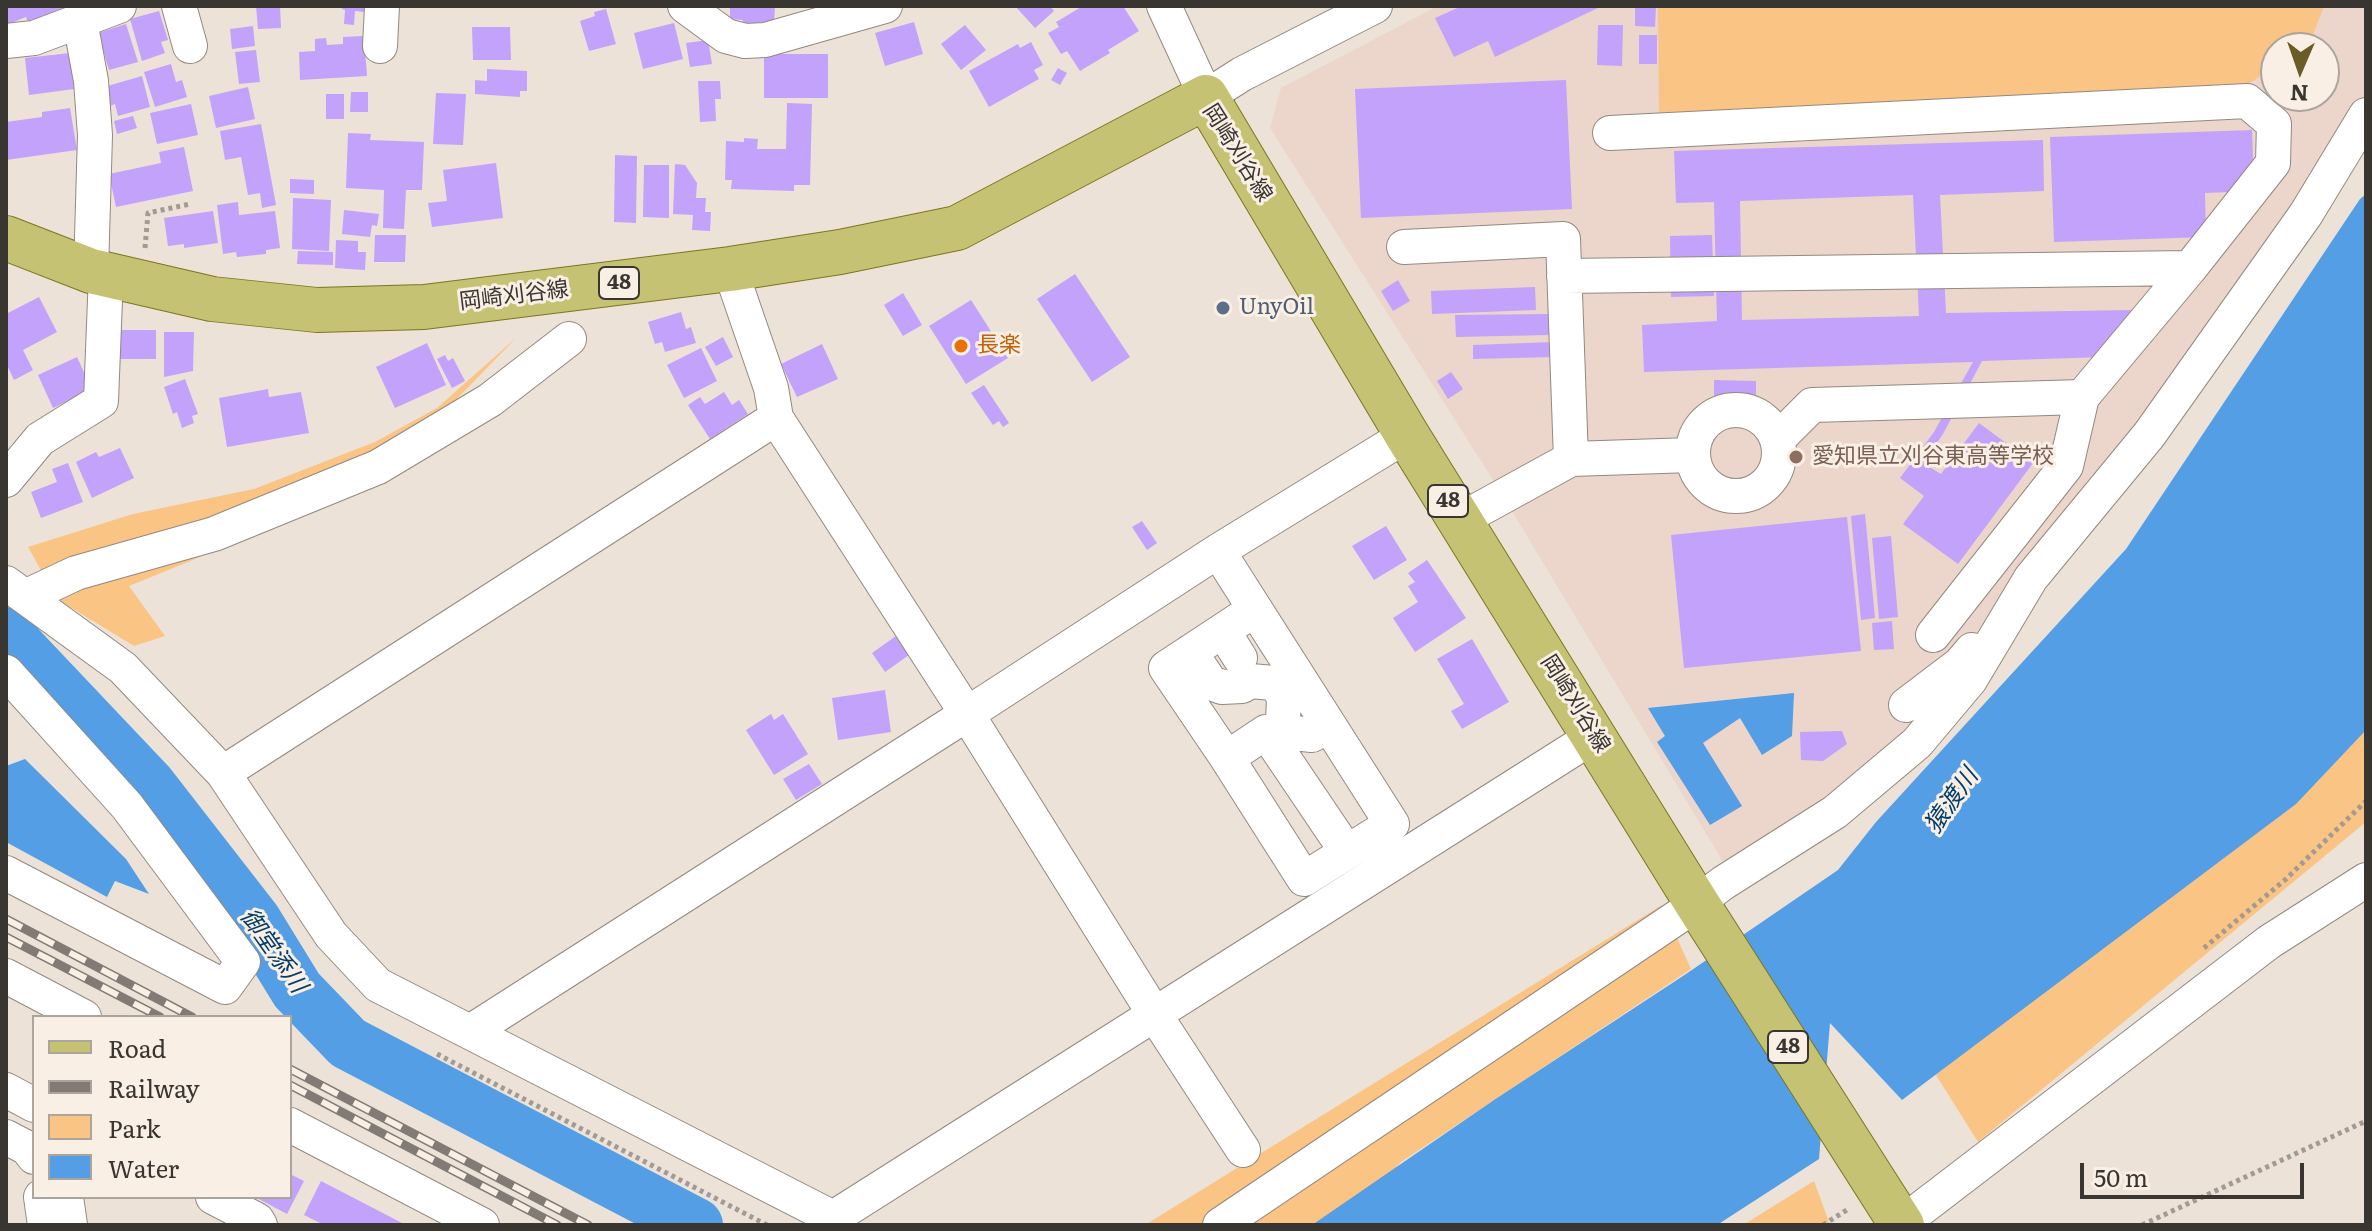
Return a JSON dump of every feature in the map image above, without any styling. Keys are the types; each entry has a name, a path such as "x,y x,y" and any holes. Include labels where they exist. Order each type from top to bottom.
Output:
{"main road":[{"name":"岡崎刈谷線","path":"6,238 114,267 212,299 317,310 424,307 730,269 840,252 957,228 1206,97 1407,435 1696,902 1894,1214"}],"street":[{"path":"6,41 34,38 119,6"},
{"path":"179,6 190,46"},
{"path":"380,46 382,6"},
{"path":"685,6 726,36 745,41 765,40 885,6"},
{"path":"1164,6 1206,97 1242,74 1375,6"},
{"path":"6,480 40,439 101,401 114,267 95,135 91,81 80,21"},
{"path":"1610,133 2247,101 2274,124 2273,163 2082,397 2066,466 1933,635"},
{"path":"1906,705 1960,664 2149,435 2306,214 2366,115"},
{"path":"1404,247 1563,239 1571,459"},
{"path":"1564,276 2190,268"},
{"path":"730,269 771,388 776,418 1243,1150"},
{"path":"15,590 214,534 378,467 490,400 569,339"},
{"path":"1777,440 1812,405 2082,397"},
{"path":"1728,411 1752,413 1771,428 1779,452 1773,475 1765,485 1755,492 1731,496 1719,493 1700,478 1692,455 1699,431 1716,415 1728,411"},
{"path":"223,773 776,418"},
{"path":"470,1032 1218,551 1407,435"},
{"path":"1460,520 1571,459 1692,455"},
{"path":"1218,551 1392,824 1304,879 1277,837 1224,737 1166,668 1190,652 1231,644 1254,610"},
{"path":"1220,1225 1696,902 1835,812 1917,743 1970,680 2031,578"},
{"path":"15,590 123,668 223,773 331,935 378,985 841,1221 1155,1015 1594,736"},
{"path":"1190,652 1211,683 1222,687 1242,686 1251,681 1273,683 1284,700 1283,719 1286,727 1294,733 1335,737"},
{"path":"6,672 127,806 243,962 225,987 6,873"},
{"path":"1224,737 1266,732 1347,852"},
{"path":"1297,777 1335,737"},
{"path":"1277,837 1364,781"},
{"path":"1894,1214 2269,942 2366,880"},
{"path":"6,976 80,1015"},
{"path":"6,1090 32,1104"},
{"path":"6,1114 32,1128"},
{"path":"292,1126 482,1225"},
{"path":"6,1137 27,1148 32,1154"},
{"path":"41,1199 45,1225"},
{"path":"66,1199 70,1225"},
{"path":"217,1199 257,1220 260,1225"}],"path":[{"path":"114,267 148,213 190,204"},
{"path":"2195,956 2286,879 2366,801"},
{"path":"2142,1225 2366,1121"}],"shaded area":[{"name":"愛知県立刈谷東高等学校","path":"1438,6 2366,6 2366,93 2297,210 1913,736 1830,804 1725,865 1500,491 1270,128 1281,88"}],"green space":[{"path":"1658,6 2324,6 2314,32 2260,32 2260,76 2247,85 1659,115"},
{"path":"516,338 384,474 129,586 165,636 134,646 57,599 28,547 133,514 254,489 375,442 437,408"},
{"path":"2366,700 2366,822 1978,1142 1936,1075"},
{"path":"1662,905 1691,969 1401,1162 1342,1225 1145,1225"},
{"path":"1814,1181 1830,1225 1743,1225"}],"water":[{"name":"猿渡川","path":"2366,194 2366,730 2296,804 1902,1100 1830,1023 1819,1159 1717,1225 1312,1225 1838,870 1876,822 2126,549"},
{"path":"1794,693 1792,736 1762,755 1740,718 1703,743 1742,806 1710,825 1657,742 1665,736 1648,708"},
{"path":"25,759 126,859 149,894 115,881 107,897 6,842 6,766"}],"building":[{"path":"6,6 67,6 28,22 26,17 6,25"},
{"path":"256,6 280,6 281,28 258,29"},
{"path":"342,6 365,6 364,12 355,11 354,25 344,24 345,10"},
{"path":"730,6 775,6 774,23 742,26 743,20 730,19"},
{"path":"1015,6 1050,6 1054,11 1035,28"},
{"path":"1083,6 1123,6 1139,31 1080,71 1067,51 1061,54 1048,33 1059,27 1056,22"},
{"path":"1462,6 1602,6 1495,57 1488,41 1454,57 1435,18"},
{"path":"1635,6 1656,6 1655,27 1635,26"},
{"path":"606,9 616,44 589,51 580,21"},
{"path":"159,11 168,40 161,42 165,53 142,61 130,19"},
{"path":"914,22 923,54 885,66 875,33"},
{"path":"674,23 683,59 643,69 634,33"},
{"path":"126,24 138,62 109,70 98,33"},
{"path":"965,25 986,50 961,70 941,44"},
{"path":"1598,25 1623,25 1622,66 1597,65"},
{"path":"253,26 255,46 232,49 230,29"},
{"path":"472,27 510,27 511,60 473,60"},
{"path":"1639,35 1657,35 1657,64 1639,64"},
{"path":"364,36 367,76 300,80 299,52 315,51 315,39 326,38 327,45 343,44 343,37"},
{"path":"708,40 712,64 690,67 686,43"},
{"path":"1031,42 1043,65 1034,70 1039,79 989,107 969,71 1018,44 1020,48"},
{"path":"256,50 260,82 239,84 235,52"},
{"path":"70,53 74,89 29,95 25,58"},
{"path":"764,54 828,54 828,98 764,98"},
{"path":"171,64 176,82 182,80 187,97 155,107 144,72"},
{"path":"1058,68 1067,73 1060,85 1051,80"},
{"path":"487,69 527,71 527,91 520,91 520,97 475,94 475,80 487,81"},
{"path":"142,76 150,107 118,116 115,104 110,106 104,87"},
{"path":"1566,80 1572,209 1361,218 1355,89"},
{"path":"698,81 720,81 721,99 715,99 716,121 700,122"},
{"path":"248,87 255,119 216,128 209,96"},
{"path":"351,92 368,92 368,112 350,112"},
{"path":"436,93 466,94 463,145 433,144"},
{"path":"326,94 344,94 344,119 326,119"},
{"path":"787,103 812,104 810,185 794,185 794,191 731,189 732,180 725,180 726,141 758,139 757,149 786,149"},
{"path":"191,104 198,135 157,144 150,113"},
{"path":"70,108 77,150 6,160 6,122 42,117 42,112"},
{"path":"133,116 137,128 117,134 114,121"},
{"path":"261,124 276,205 262,208 260,193 248,195 241,157 225,160 220,131"},
{"path":"2252,130 2254,191 2205,193 2206,237 2054,242 2050,137"},
{"path":"348,133 371,134 370,140 424,142 422,190 406,190 404,229 383,228 384,190 346,188"},
{"path":"2043,140 2044,191 1940,195 1946,313 2133,310 2134,356 1982,361 1943,434 1923,463 1941,474 1979,423 2033,463 1958,564 1903,524 1924,496 1900,478 1934,432 1973,362 1644,372 1642,325 1717,321 1714,202 1676,203 1674,151","holes":["1913,195 1919,316 1742,320 1740,201"]},
{"path":"184,147 193,191 116,207 109,174 161,163 159,152"},
{"path":"615,155 637,156 636,223 614,222"},
{"path":"496,163 503,218 432,227 428,203 447,201 443,170"},
{"path":"675,164 685,165 697,183 696,198 706,198 705,212 711,212 710,231 692,230 693,215 673,214"},
{"path":"644,165 669,165 669,218 643,217"},
{"path":"290,179 314,180 314,194 290,193"},
{"path":"293,198 331,200 329,251 292,249"},
{"path":"238,202 239,215 275,211 280,248 266,250 266,254 237,257 236,252 223,254 217,205"},
{"path":"344,210 379,214 377,226 372,225 370,237 342,234"},
{"path":"213,211 218,243 184,248 184,244 168,246 164,218"},
{"path":"375,235 406,235 405,262 374,262"},
{"path":"1712,235 1714,296 1671,297 1670,236"},
{"path":"336,240 358,241 358,252 366,252 365,270 335,268"},
{"path":"298,251 333,252 333,265 297,264"},
{"path":"1075,274 1130,357 1092,382 1037,299"},
{"path":"1398,280 1410,301 1393,311 1381,291"},
{"path":"1535,287 1536,310 1432,314 1431,291"},
{"path":"903,293 922,325 903,336 884,305"},
{"path":"39,297 57,332 23,350 33,370 14,380 6,363 6,314"},
{"path":"971,300 1008,358 966,384 929,326"},
{"path":"681,312 686,329 691,327 696,343 665,352 662,342 655,344 648,322"},
{"path":"1549,314 1550,335 1456,337 1455,315"},
{"path":"113,330 156,330 156,359 113,359"},
{"path":"164,332 194,332 193,371 164,377"},
{"path":"723,337 733,357 716,366 705,347"},
{"path":"1553,342 1553,357 1473,359 1473,345"},
{"path":"427,343 446,385 395,408 376,367"},
{"path":"822,344 838,379 797,397 781,364"},
{"path":"701,348 717,381 684,398 667,365"},
{"path":"445,355 448,361 453,358 465,381 452,388 437,359"},
{"path":"77,357 92,390 53,408 38,375"},
{"path":"1451,372 1463,389 1448,399 1437,381"},
{"path":"185,379 198,414 192,416 194,423 182,428 177,412 173,414 164,387"},
{"path":"1714,380 1756,381 1756,403 1714,403"},
{"path":"984,385 1009,423 1003,427 999,421 993,425 971,393"},
{"path":"268,389 269,397 301,392 309,433 227,447 219,398"},
{"path":"724,392 732,405 739,400 748,414 710,439 688,405 700,397 705,404"},
{"path":"120,448 134,478 92,498 76,462 96,452 99,457"},
{"path":"68,463 83,502 41,518 31,492 57,482 52,469"},
{"path":"1865,514 1875,618 1861,620 1851,516"},
{"path":"1847,517 1861,651 1684,668 1671,535"},
{"path":"1142,521 1157,543 1147,550 1132,527"},
{"path":"1386,526 1407,560 1374,580 1352,546"},
{"path":"1891,536 1898,617 1879,619 1872,538"},
{"path":"1427,560 1466,618 1415,652 1393,618 1418,602 1408,586 1415,582 1408,573"},
{"path":"1892,621 1894,649 1874,650 1872,623"},
{"path":"896,636 909,655 885,672 872,653"},
{"path":"1472,639 1509,702 1462,729 1451,711 1464,704 1437,659"},
{"path":"885,690 891,732 838,740 832,698"},
{"path":"771,714 774,720 783,714 808,754 774,775 746,730"},
{"path":"1842,731 1847,744 1823,761 1801,760 1800,732"},
{"path":"809,764 822,784 796,800 783,779"},
{"path":"292,1175 304,1181 287,1214 259,1199 292,1199"},
{"path":"321,1181 406,1225 324,1225 304,1215"}],"waterway":[{"name":"御堂添川","path":"6,634 149,785 254,920 297,990 348,1043 696,1225"}],"railway":[{"path":"6,919 188,1015"},
{"path":"6,937 156,1015"},
{"path":"292,1070 588,1225"},
{"path":"292,1086 557,1225"}],"place":[{"name":"UnyOil","path":"1223,308"},
{"name":"長楽","path":"961,346"},
{"name":"愛知県立刈谷東高等学校","path":"1796,457"}]}
